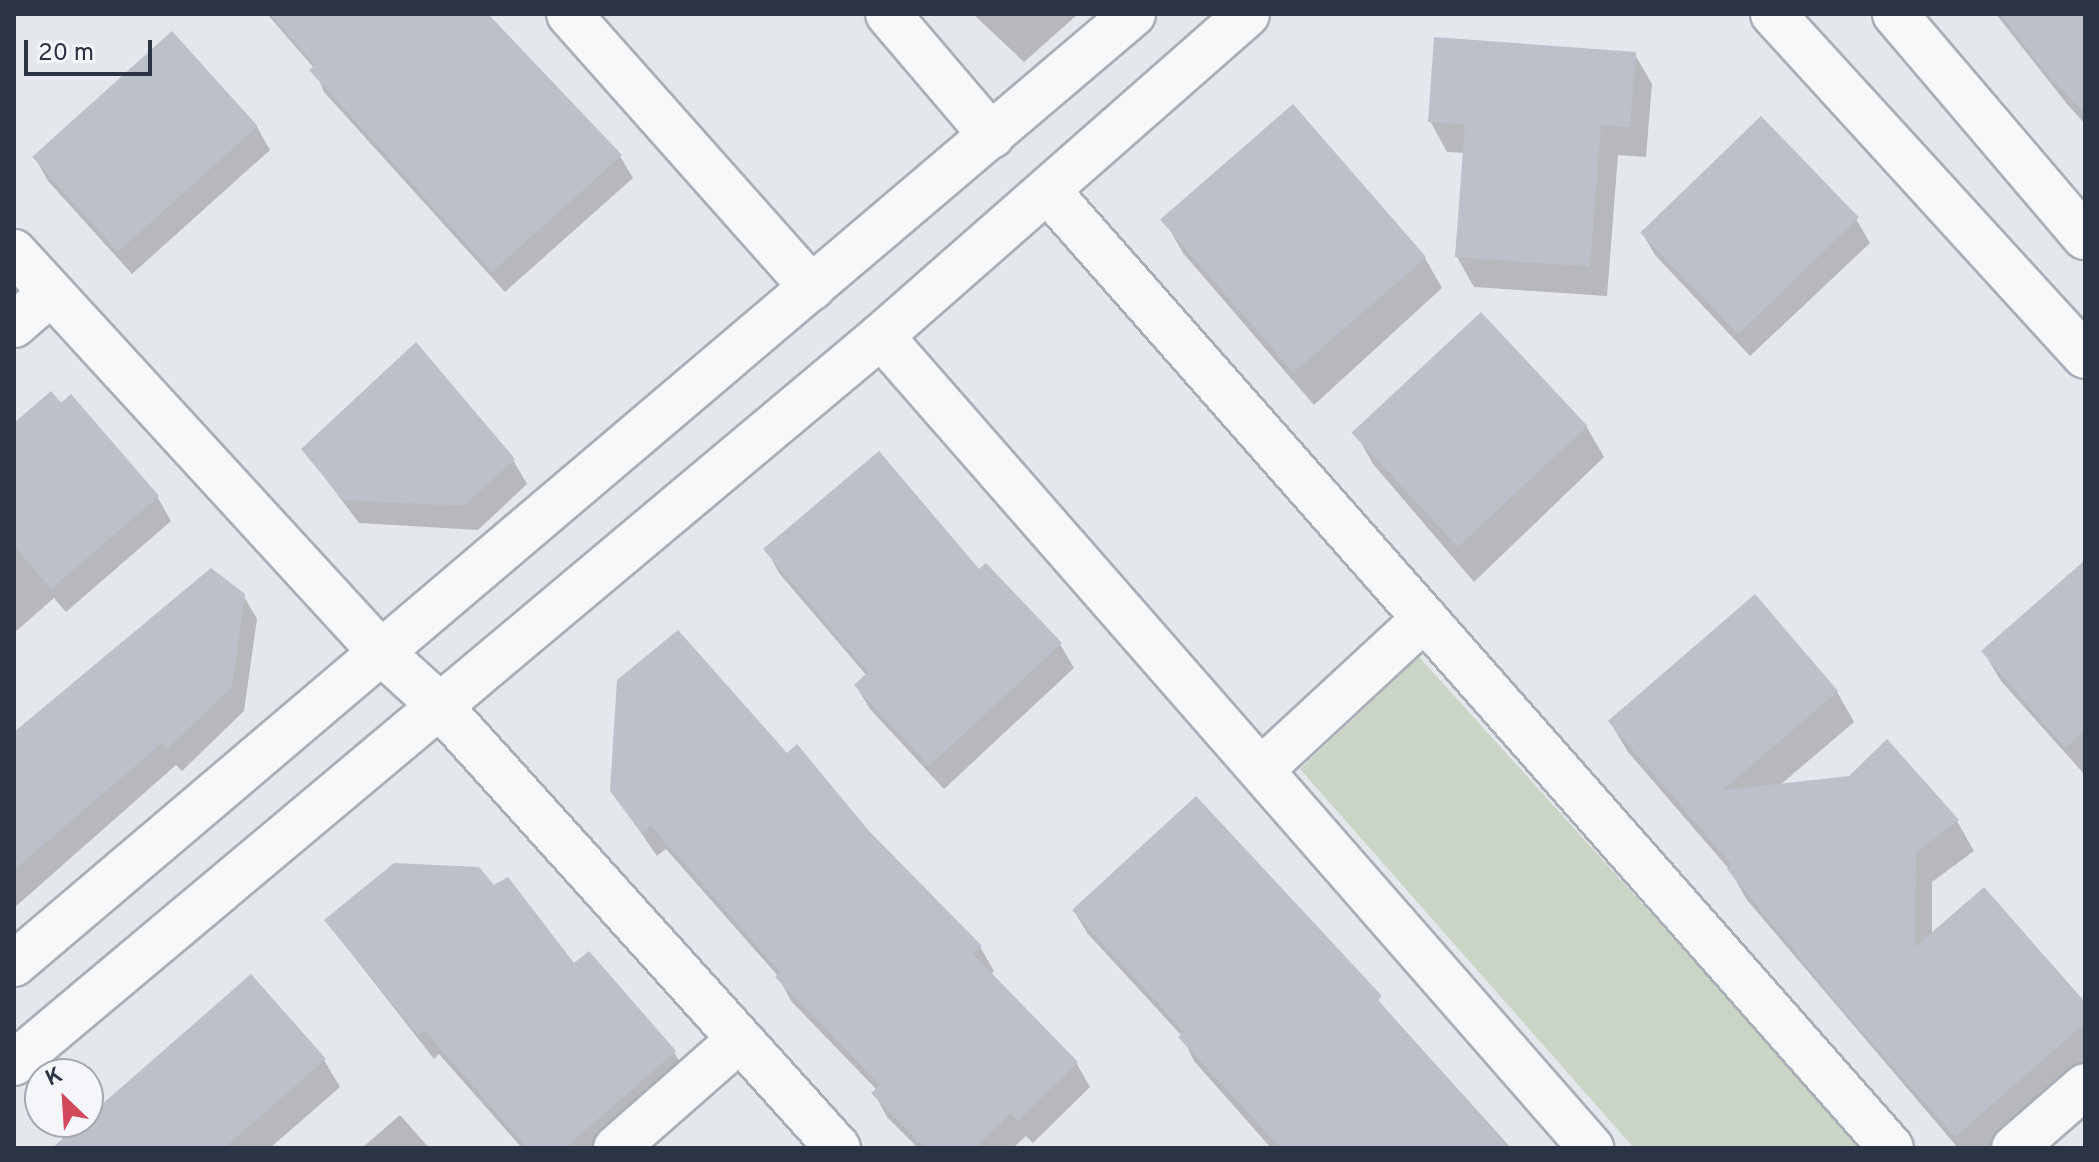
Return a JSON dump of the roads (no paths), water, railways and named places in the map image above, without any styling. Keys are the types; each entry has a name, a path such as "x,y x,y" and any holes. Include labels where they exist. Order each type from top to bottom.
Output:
{"street":[{"path":"569,14 812,288"},
{"path":"888,14 992,136"},
{"path":"14,964 379,650 812,288 1133,14"},
{"path":"14,1063 437,703 881,336 1247,14"},
{"path":"1773,14 2085,356"},
{"path":"1895,14 2085,237"},
{"path":"1048,191 1891,1148"},
{"path":"14,252 379,650 437,703 739,1040 818,1141"},
{"path":"14,325 51,293"},
{"path":"881,336 1591,1148"},
{"path":"1262,769 1425,618"},
{"path":"616,1148 739,1040"},
{"path":"2014,1148 2085,1086"}]}
